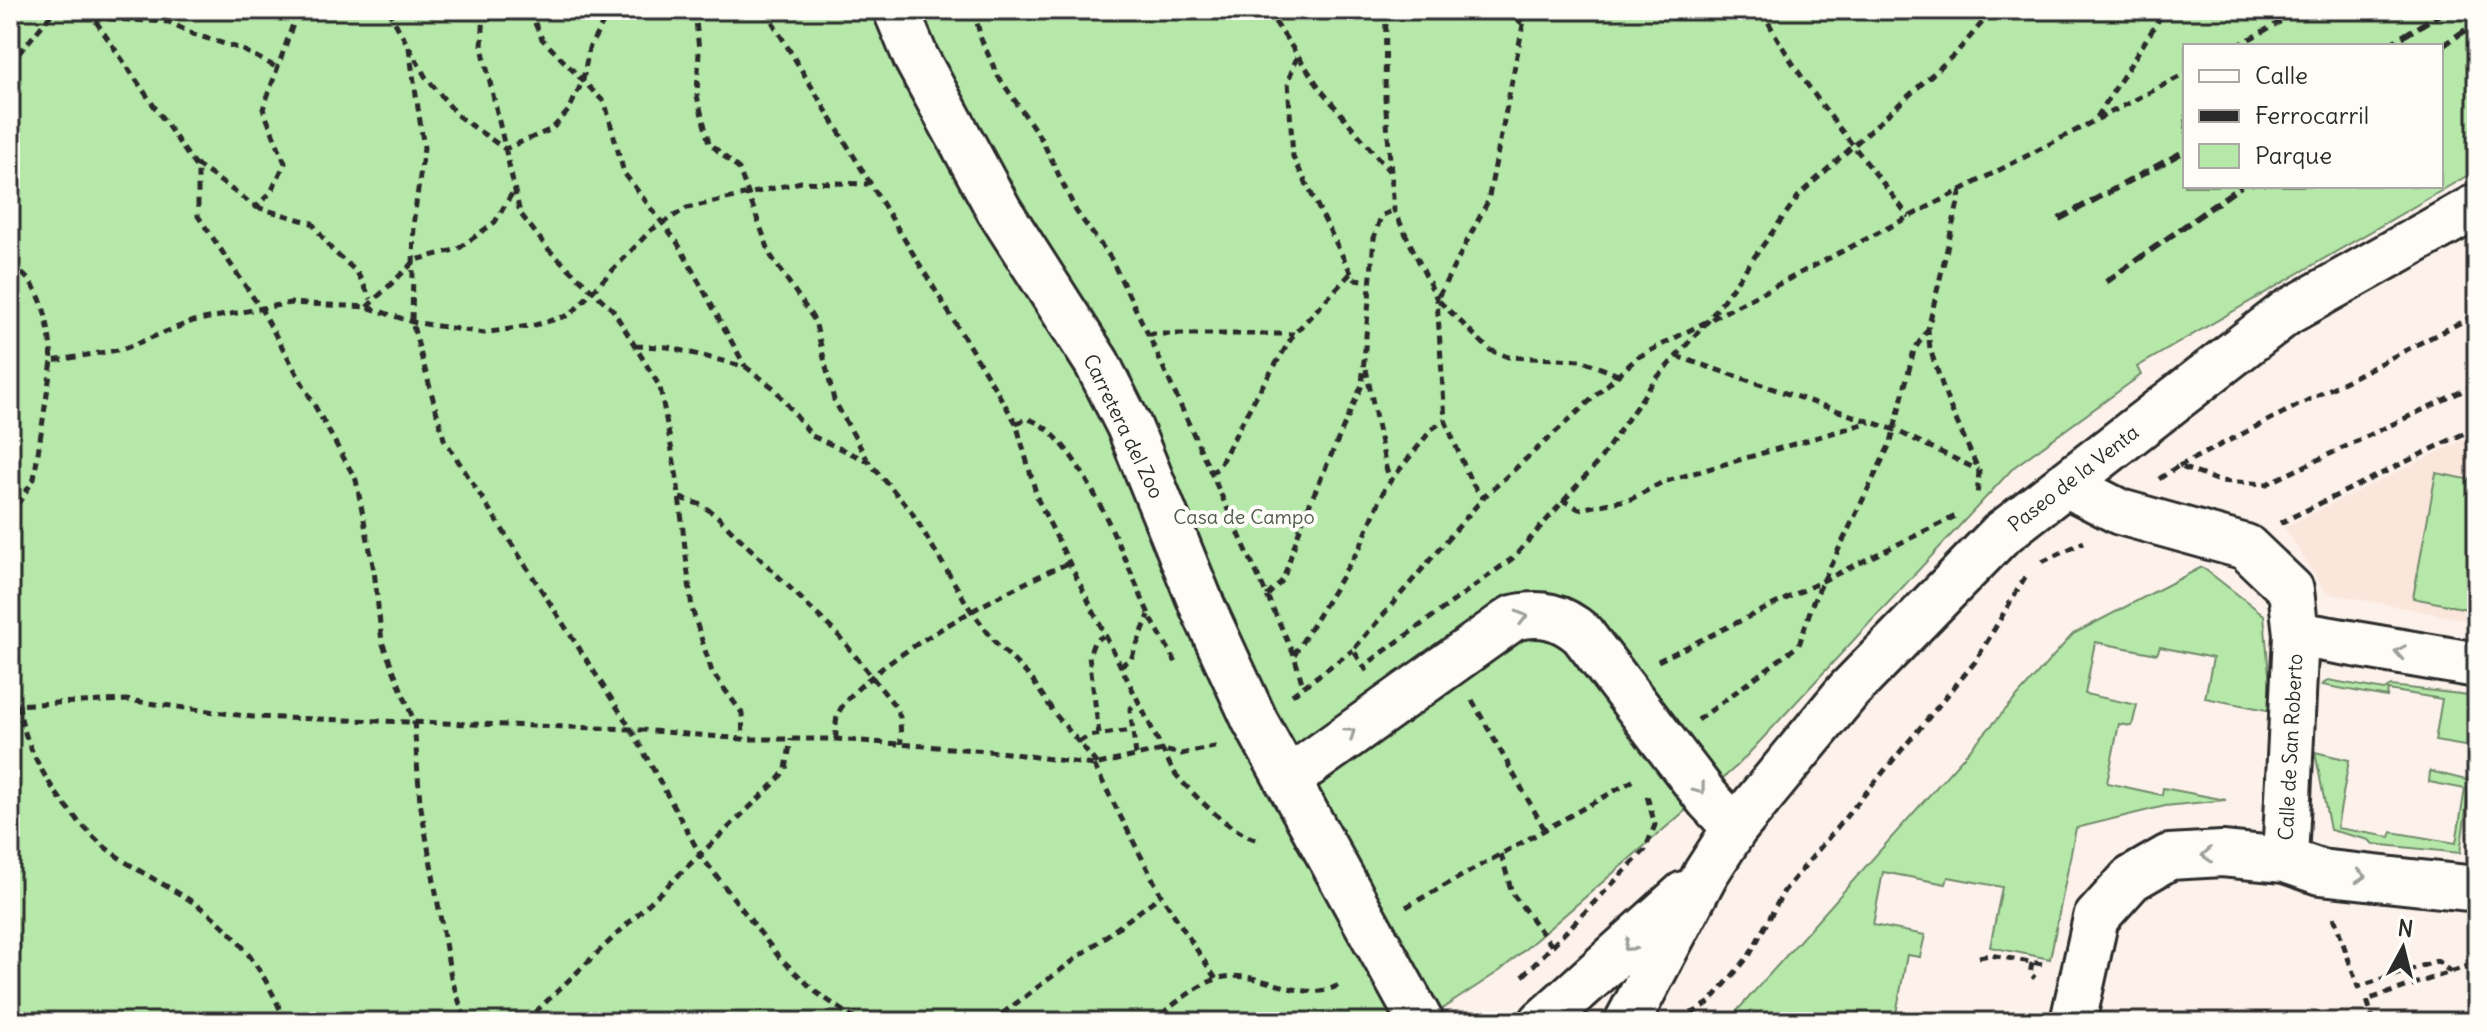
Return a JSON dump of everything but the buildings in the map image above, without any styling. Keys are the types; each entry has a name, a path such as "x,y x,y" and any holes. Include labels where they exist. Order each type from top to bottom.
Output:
{"street":[{"name":"Carretera del Zoo","path":"896,10 916,58 999,210 1097,363 1129,426 1203,608 1287,780 1421,1022"},
{"name":"Paseo de la Venta","path":"1706,873 1735,828 1849,690 2000,535 2286,313 2477,206"},
{"name":"Calle de San Roberto","path":"2065,484 2120,512 2246,547 2291,590 2296,634 2285,860"},
{"path":"1287,780 1513,618 1532,614 1567,621 1622,686 1708,799 1735,828"},
{"name":"Calle de San Roberto","path":"2296,634 2477,665"},
{"name":"Calle de San Roberto","path":"2073,1022 2096,918 2131,879 2169,857 2222,854 2285,860 2320,872 2477,889"},
{"path":"1542,1022 1706,873"},
{"path":"1627,1022 1706,873"}],"path":[{"path":"10,64 55,10"},
{"path":"88,10 198,170 198,216 261,309 356,480 374,570 382,642 414,721 420,802 451,977 466,1022"},
{"path":"256,207 271,192 285,163 263,109 298,10"},
{"path":"388,10 425,76 458,116 505,149"},
{"path":"484,10 482,47 520,213 548,249 613,310 660,387 680,498 692,609 700,644 712,672 742,713 743,739"},
{"path":"529,10 542,39 605,103 624,173 663,223 746,367"},
{"path":"505,149 552,129 569,110 583,80 589,48 610,10"},
{"path":"695,10 699,51 697,96 709,143 739,169 771,256 815,321 834,400 868,461 911,511 970,609 995,642 1031,678 1095,764 1161,895 1216,979"},
{"path":"765,10 1016,423 1038,500 1103,636 1173,771 1196,797 1249,838 1261,840"},
{"path":"974,10 981,39 998,76 1042,140 1076,211 1110,257 1148,334 1294,655 1303,686"},
{"path":"1267,10 1297,57 1390,172"},
{"path":"1386,10 1385,98 1394,210 1437,299 1490,350 1508,357 1581,360 1618,375"},
{"path":"1504,10 1522,23"},
{"path":"1483,498 1471,482 1445,420 1437,299 1488,201 1526,10"},
{"path":"1762,10 1804,84 1909,217"},
{"path":"1364,667 1452,599 1513,558 1598,462 1654,381 1708,321 1800,194 1957,52 1993,10"},
{"path":"2096,120 2165,10"},
{"path":"2241,44 2301,10"},
{"path":"93,18 169,22 193,34 241,49 278,68"},
{"path":"409,48 424,148 414,218 416,260 412,322 444,439 631,729 701,856 779,957 817,993 860,1022"},
{"path":"1297,57 1288,81 1293,157 1351,273 1355,279 1369,281"},
{"path":"1281,703 1353,650 1483,498 1638,357 2183,75"},
{"path":"191,160 256,207 312,223 332,250 357,272 372,299"},
{"path":"52,361 123,349 193,321 290,303 367,307 412,322 484,333 535,325 570,315 651,230 687,208 801,182 868,184"},
{"path":"367,307 416,260 458,249 495,222 514,190"},
{"path":"1962,190 1928,329 1930,349 1948,402 1979,471 1976,509"},
{"path":"1266,596 1283,580 1303,519 1362,385 1369,281 1379,220 1394,210"},
{"path":"10,266 26,277 39,297 48,321 52,361 34,479 10,516"},
{"path":"1210,473 1218,468 1294,334 1351,273"},
{"path":"2155,481 2178,466 2477,314"},
{"path":"1662,738 1688,727 1799,645 1813,602 1828,577 1895,430 1914,350 1928,329"},
{"path":"1148,334 1294,334"},
{"path":"635,346 668,347 746,367 774,388 812,436 868,461"},
{"path":"1676,356 1895,430 1979,471"},
{"path":"1365,364 1391,481"},
{"path":"2178,466 2219,481 2267,484 2477,384"},
{"path":"1016,423 1028,419 1046,428 1091,488 1117,537 1149,615 1180,669"},
{"path":"1294,655 1360,547 1385,488 1432,429 1445,420"},
{"path":"1562,500 1579,509 1631,499 1663,482 1870,422"},
{"path":"2272,527 2477,427"},
{"path":"680,498 702,505 718,517 840,637 900,717 901,744"},
{"path":"1622,686 1701,637 1965,513"},
{"path":"1679,1022 1710,1002 1749,956 1784,891 1975,662 2029,570 2087,541"},
{"path":"836,739 839,713 873,678 970,609 1069,563"},
{"path":"1120,666 1131,659 1149,615"},
{"path":"1099,734 1089,656 1094,642 1103,636"},
{"path":"1353,650 1371,676"},
{"path":"1467,692 1545,830"},
{"path":"10,705 126,700 253,717 631,729 743,739 836,739 1000,752 1095,764 1163,750 1181,754 1219,746 1231,737"},
{"path":"1136,755 1130,709 1138,702"},
{"path":"19,704 20,717 41,773 71,809 109,850 216,920 250,954 285,1022"},
{"path":"10,729 20,717"},
{"path":"1079,742 1099,734 1132,730"},
{"path":"1212,733 1219,746"},
{"path":"525,1022 776,782 786,769 791,739"},
{"path":"1523,976 1645,850 1655,825 1649,799 1628,766"},
{"path":"1405,908 1636,779"},
{"path":"1501,854 1512,893 1552,946"},
{"path":"991,1022 1161,895"},
{"path":"1397,895 1413,921"},
{"path":"2331,907 2358,987 2437,961 2451,972"},
{"path":"1979,957 1990,955 2040,964"},
{"path":"2032,963 2030,974 2036,975 2033,991"},
{"path":"2374,1022 2367,1000 2419,986 2477,963"},
{"path":"1150,1022 1216,979 1235,976 1320,992 1341,984"}],"shaded area":[{"path":"2477,433 2477,622 2326,593 2284,527"}],"green space":[{"name":"Casa de Campo","path":"10,10 2477,10 2477,170 2137,367 2141,375 2014,467 1738,765 1501,970 1422,1022 10,1022"},
{"path":"2436,473 2477,481 2477,611 2413,598"},
{"path":"2202,567 2264,615 2272,711 2205,698 2213,658 2160,647 2157,654 2095,642 2085,694 2137,705 2132,726 2119,724 2107,783 2162,795 2163,788 2226,800 2165,806 2076,828 2050,959 1990,947 2002,887 1948,877 1946,884 1883,872 1873,925 1925,935 1920,957 1907,955 1896,1014 1934,1022 1727,1022 2073,634"},
{"path":"2328,680 2384,690 2391,686 2477,696 2476,748 2435,741 2442,699 2388,690 2387,697 2322,685"},
{"path":"2315,752 2349,760 2337,828 2390,837 2392,832 2456,843 2465,789 2429,782 2430,771 2470,781 2460,853 2373,844 2369,840 2330,830"}],"railway":[{"path":"2390,44 2446,10"},
{"path":"2443,46 2477,22"},
{"path":"2059,219 2183,152"},
{"path":"2106,282 2238,188"}]}
